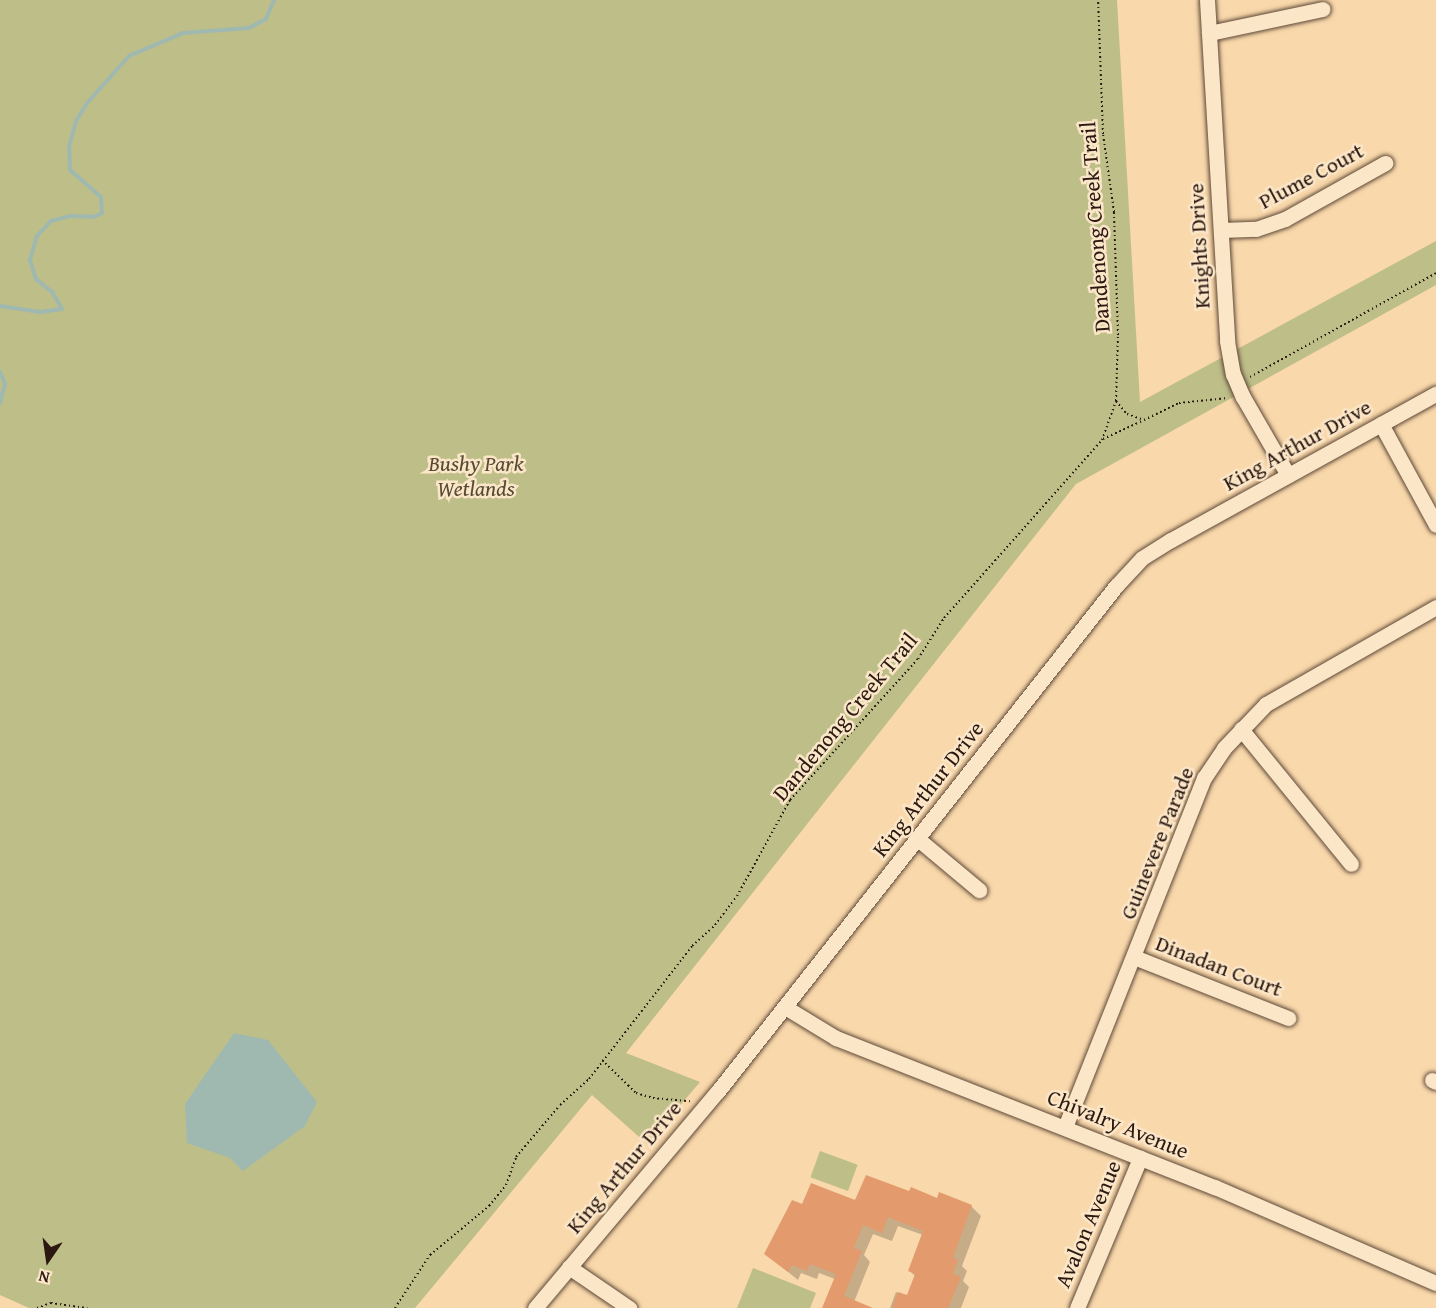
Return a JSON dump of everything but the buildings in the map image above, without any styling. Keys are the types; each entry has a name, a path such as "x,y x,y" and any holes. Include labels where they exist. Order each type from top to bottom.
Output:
{"street":[{"name":"Knights Drive","path":"1208,0 1227,341 1240,390 1288,475"},
{"path":"1209,33 1323,9"},
{"name":"Plume Court","path":"1221,230 1256,230 1285,219 1385,163"},
{"name":"King Arthur Drive","path":"535,1308 702,1110 1116,586 1142,558 1436,394"},
{"path":"1381,424 1436,525"},
{"name":"Guinevere Parade","path":"1065,1127 1204,778 1224,748 1266,704 1292,687 1436,607"},
{"path":"1241,729 1352,864"},
{"path":"918,839 979,890"},
{"name":"Dinadan Court","path":"1134,957 1288,1018"},
{"name":"Chivalry Avenue","path":"785,1007 836,1038 1215,1187 1436,1283"},
{"name":"Avalon Avenue","path":"1077,1308 1140,1158"},
{"path":"569,1267 629,1308"}],"path":[{"name":"Dandenong Creek Trail","path":"395,1308 430,1255 489,1206 506,1185 516,1157 560,1105 589,1079 692,945 715,925 737,896 790,800 918,659 944,618 1102,440 1116,400 1118,335 1114,212 1102,134 1098,0"},
{"path":"1102,440 1179,403 1240,390 1436,273"},
{"path":"1116,400 1127,414 1144,420"},
{"path":"602,1060 636,1094 689,1101 702,1110"},
{"path":"38,1308 51,1303 88,1308"}],"green space":[{"name":"Bushy Park Wetlands","path":"0,0 1117,0 1140,402 1436,241 1436,285 1076,484 626,1053 700,1082 647,1144 592,1095 415,1308 29,1308 0,1295"},
{"path":"820,1151 858,1165 848,1191 810,1177"},
{"path":"753,1268 816,1293 810,1308 737,1308"}],"water":[{"path":"234,1033 268,1040 317,1102 305,1126 243,1171 230,1158 187,1143 185,1104"}],"waterway":[{"path":"0,306 41,312 62,309 52,292 36,279 30,260 37,236 51,221 70,216 94,217 102,213 101,197 70,170 69,147 76,121 88,102 129,56 183,33 249,28 266,19 274,0"},
{"path":"0,372 5,384 0,403"}]}
